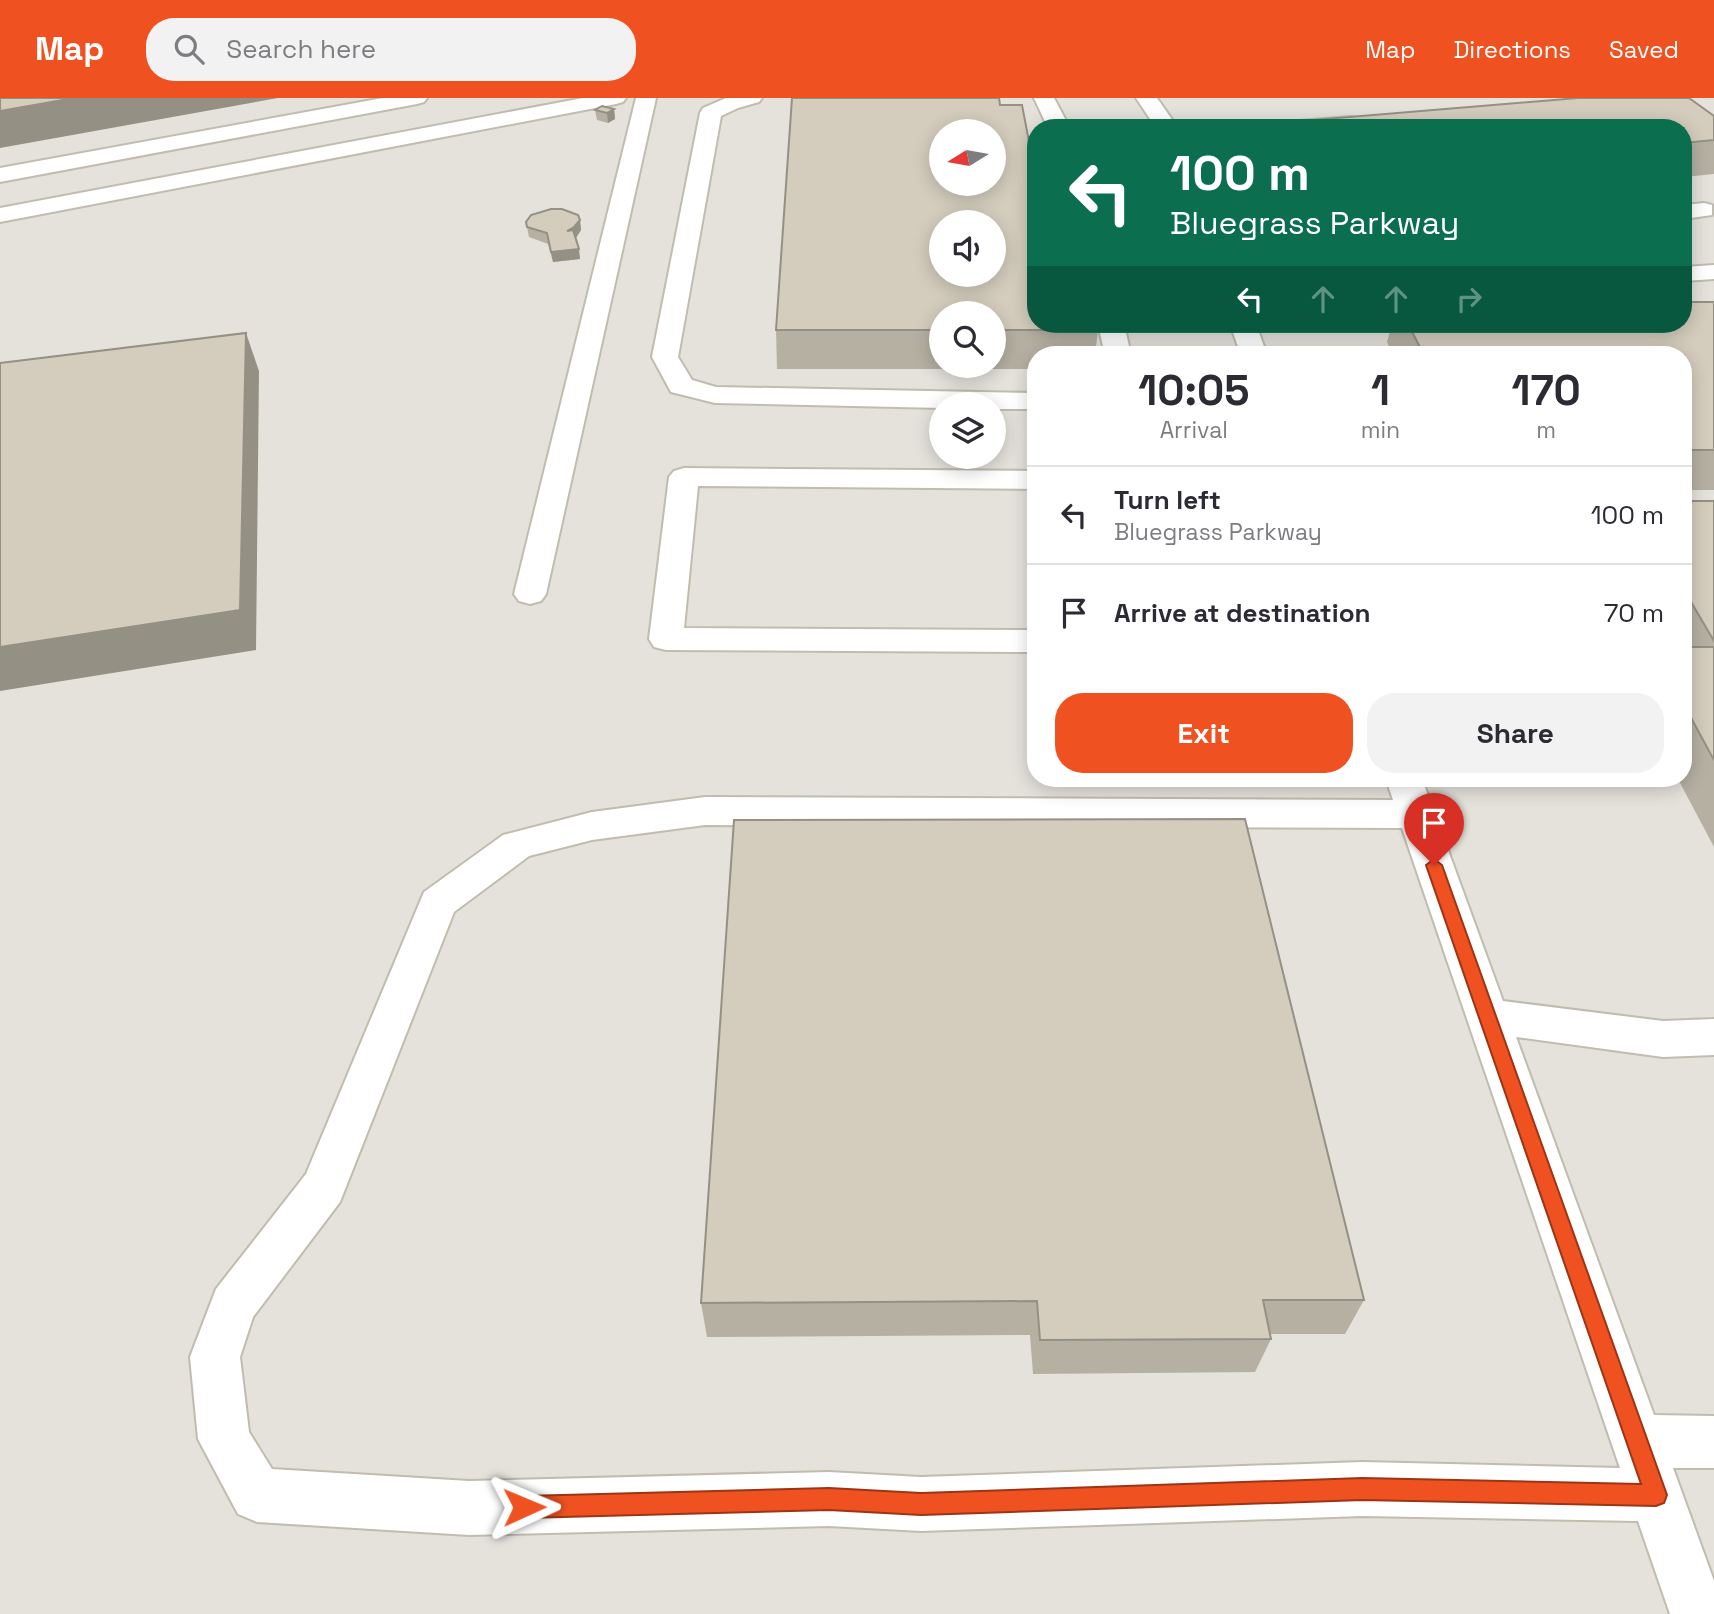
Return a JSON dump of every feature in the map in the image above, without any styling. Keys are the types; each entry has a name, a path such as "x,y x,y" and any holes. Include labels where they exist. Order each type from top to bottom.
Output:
{"street":[{"path":"0,175 417,98"},
{"path":"0,215 616,98"},
{"path":"530,594 646,98"},
{"path":"752,98 731,103 711,113 665,357 681,386 715,396 1027,401"},
{"path":"1044,98 1054,119"},
{"path":"1146,98 1161,119"},
{"path":"1692,273 1714,272"},
{"path":"1027,481 684,477 666,639 1027,641"},
{"path":"1656,1495 1362,1489 921,1504 829,1499 469,1508 257,1495 224,1439 215,1357 233,1305 324,1187 438,903 517,845 592,826 705,811 1410,797 1698,1614"},
{"path":"1488,1016 1663,1039 1714,1037"},
{"path":"1637,1441 1714,1442"}],"shaded area":[{"path":"0,98 1714,98 1714,1614 0,1614"}],"building":[{"path":"0,98 74,98 0,111"},
{"path":"792,98 999,98 1000,105 1022,105 1027,131 1027,330 1006,330 1006,301 929,301 929,330 776,330"},
{"path":"1578,98 1689,98 1714,116 1714,140 1692,142 1692,119 1325,119"},
{"path":"602,106 614,109 607,113 595,110"},
{"path":"562,209 578,215 580,220 567,231 573,230 579,249 551,252 547,233 527,227 526,222 531,215"},
{"path":"1692,302 1714,302 1714,450 1692,450 1692,346 1419,346 1413,333 1692,333"},
{"path":"246,333 240,610 0,647 0,363"},
{"path":"1692,501 1714,501 1714,641 1692,604"},
{"path":"1692,647 1714,647 1714,760 1692,720"},
{"path":"1245,819 1364,1300 1263,1300 1271,1339 1040,1340 1037,1301 701,1303 734,820"}],"route":[{"path":"524,1507 829,1499 921,1504 1362,1489 1656,1495 1434,865"}]}
